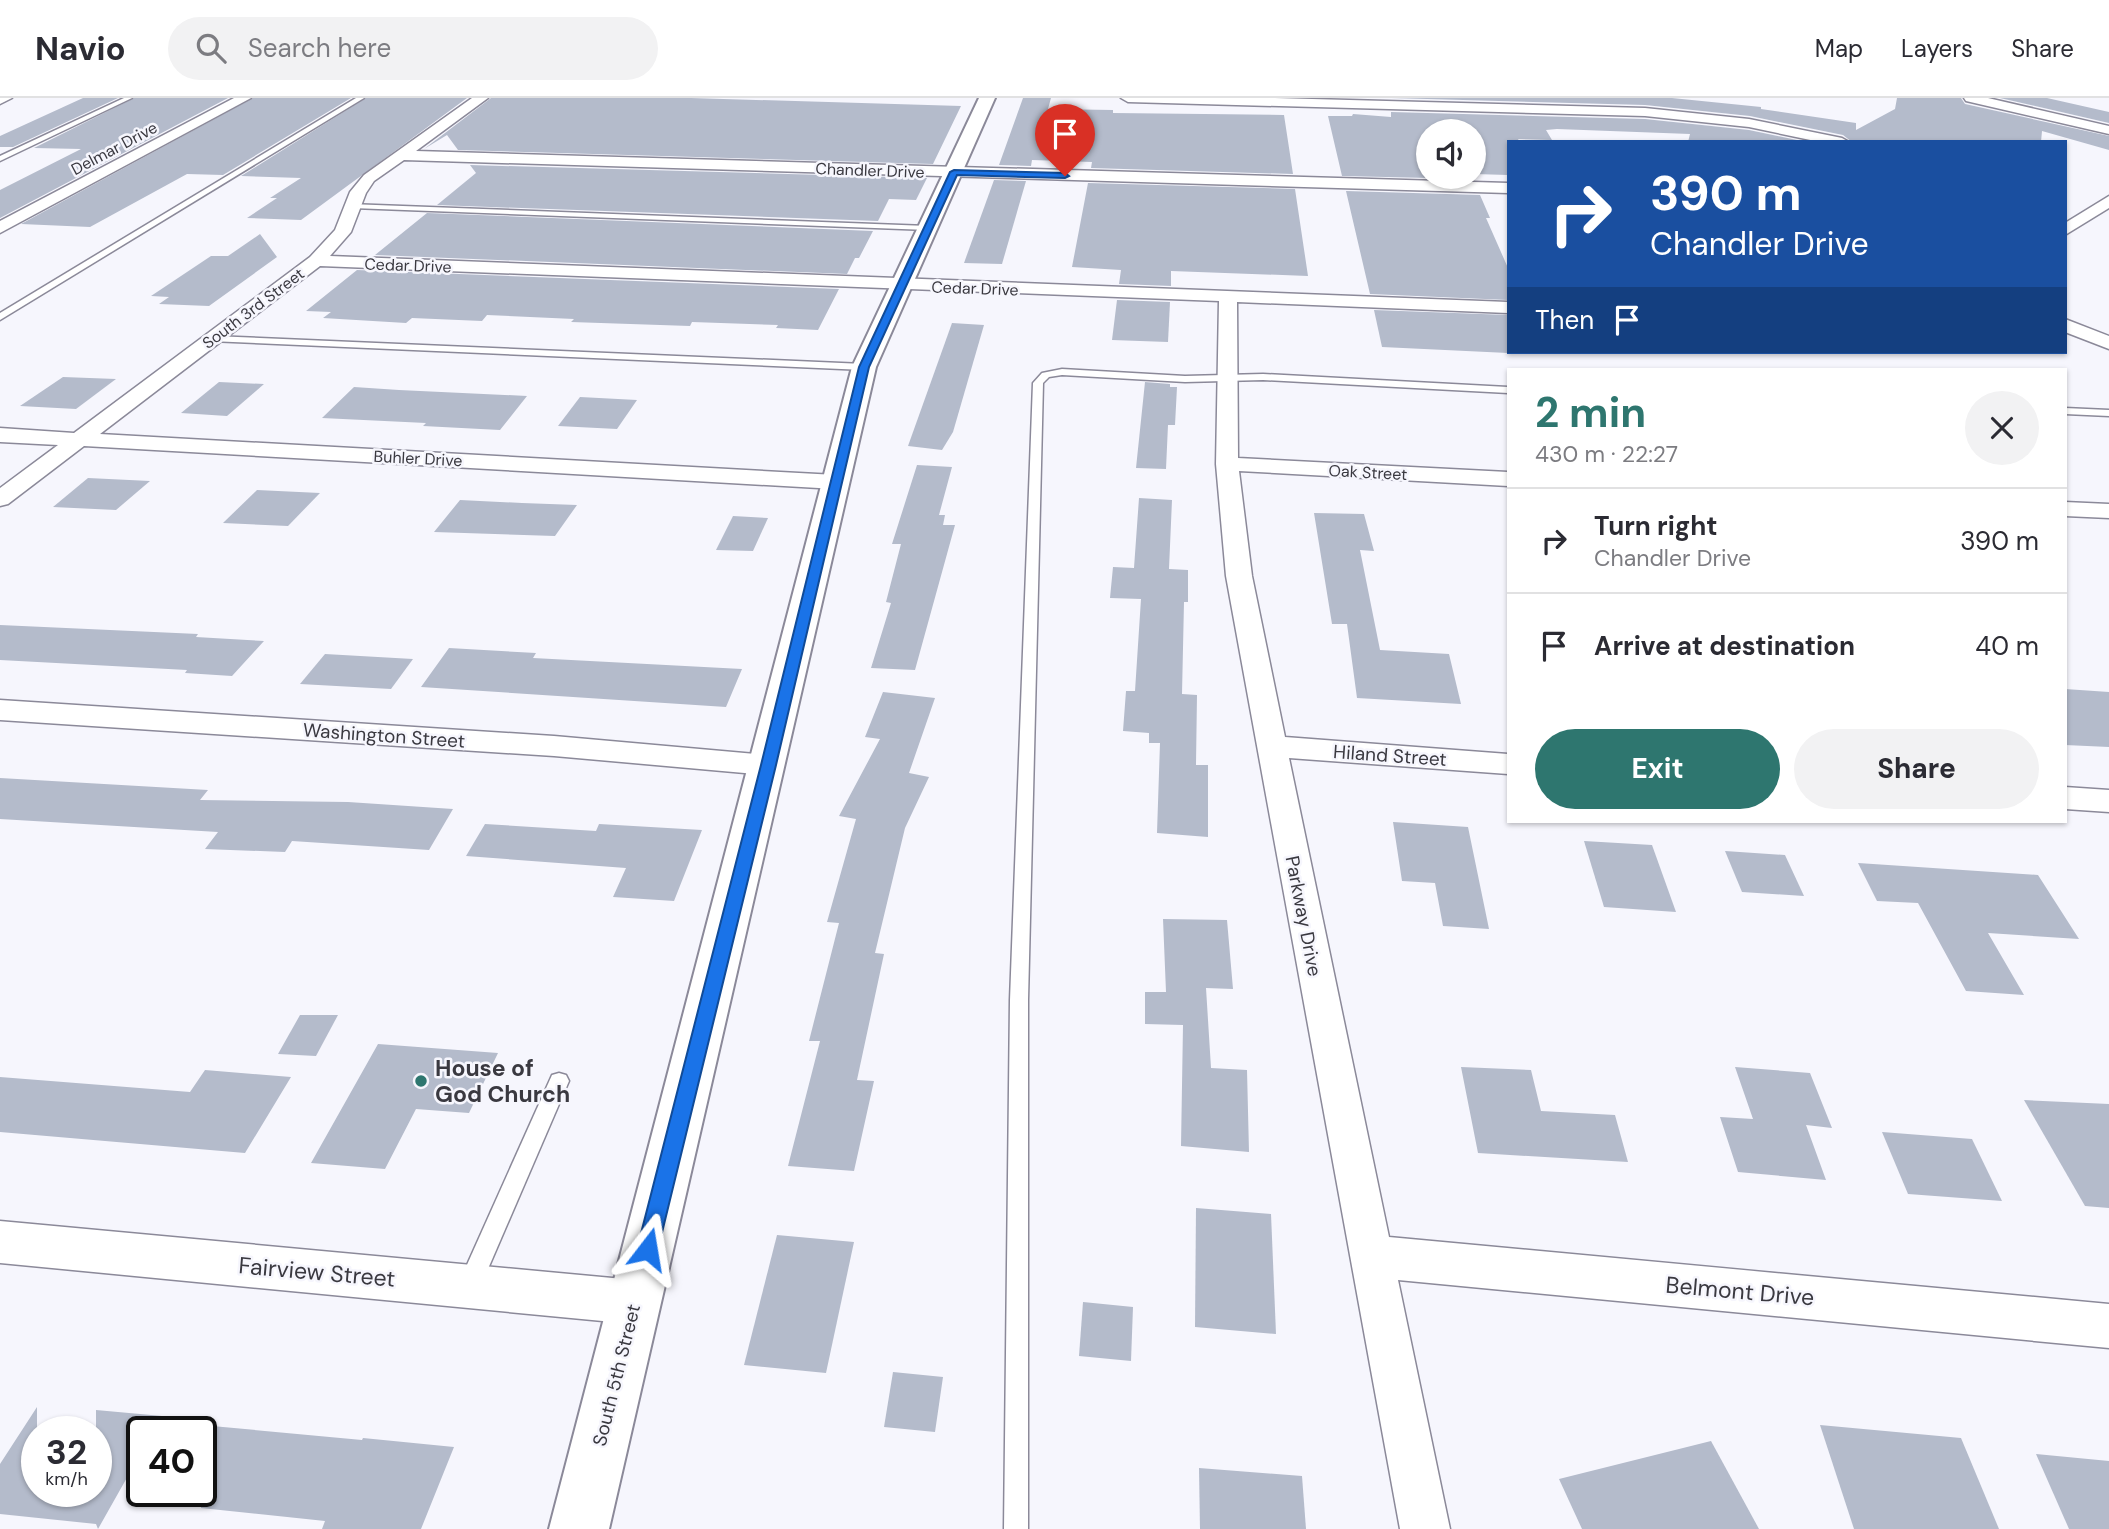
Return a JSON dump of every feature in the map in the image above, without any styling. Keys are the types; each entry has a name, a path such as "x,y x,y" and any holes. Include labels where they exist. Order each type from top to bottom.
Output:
{"street":[{"path":"0,100 5,98"},
{"name":"Delmar Drive","path":"0,228 244,98"},
{"name":"South 3rd Street","path":"0,499 316,261 343,232 358,192 369,178 481,98"},
{"name":"South 5th Street","path":"579,1529 864,367 987,98"},
{"path":"1128,98 1645,112 1749,123 1832,140"},
{"path":"1971,98 2109,130"},
{"name":"Chandler Drive","path":"399,155 1507,188"},
{"path":"2075,204 2102,205"},
{"path":"2067,229 2102,205"},
{"name":"Cedar Drive","path":"316,261 902,286 1507,307"},
{"name":"Parkway Drive","path":"1228,298 1227,464 1239,576 1424,1529"},
{"path":"2067,325 2109,343"},
{"name":"Buhler Drive","path":"0,435 836,482"},
{"name":"Oak Street","path":"1227,464 1507,479"},
{"path":"2067,509 2109,511"},
{"name":"Washington Street","path":"0,710 554,746 768,765"},
{"name":"Hiland Street","path":"1271,746 1507,764"},
{"path":"2067,798 2109,801"},
{"name":"Fairview Street","path":"0,1242 634,1303"},
{"name":"Belmont Drive","path":"1371,1256 2109,1326"}],"lane":[{"path":"0,159 129,98"},
{"path":"0,317 361,98"},
{"path":"352,206 928,228"},
{"path":"213,338 864,367"},
{"path":"1016,1529 1019,1000 1038,383 1041,377 1048,373 1062,372 1185,379 1263,377 1507,390"},
{"path":"2067,411 2109,412"},
{"path":"469,1287 559,1081"}],"building":[{"path":"83,98 118,98 13,147 0,147 0,136"},
{"path":"134,98 228,98 0,218 0,190 81,149 34,148"},
{"path":"253,98 351,98 223,175 187,174 90,227 21,224"},
{"path":"366,98 467,98 301,220 247,218 277,198 270,198 301,178 241,176"},
{"path":"491,98 691,98 961,106 933,164 458,150 447,135 424,149"},
{"path":"1023,98 1051,98 1048,109 1113,110 1113,113 1284,115 1293,174 1091,168 1092,162 1032,160 1031,166 999,165"},
{"path":"1391,98 1672,98 1761,107 1856,123 1856,130 1895,109 1897,98 1961,98 1965,104 2109,136 2109,150 2042,131 2041,140 1849,140 1843,135 1750,116 1645,105"},
{"path":"2000,98 2047,98 2109,112 2109,123"},
{"path":"1391,112 1645,119 1749,130 1796,140 1688,140 1690,134 1546,130 1552,140 1507,140 1507,175 1486,174 1486,119 1416,119 1416,178 1342,176 1328,116 1353,114 1391,117"},
{"path":"470,165 927,178 916,200 889,199 878,221 437,205 476,173"},
{"path":"994,180 1026,181 1002,264 964,263"},
{"path":"1088,183 1295,189 1308,276 1171,271 1171,286 1119,284 1121,270 1072,267"},
{"path":"1346,191 1480,195 1490,218 1486,218 1507,266 1507,300 1370,294"},
{"path":"427,213 873,231 847,274 375,255"},
{"path":"260,234 277,257 209,306 159,304 169,297 151,296 211,256 228,256"},
{"path":"357,270 839,289 818,330 776,328 778,325 692,322 690,326 571,322 574,319 487,315 482,321 412,318 406,323 323,318 331,312 306,311"},
{"path":"1117,300 1170,302 1168,342 1112,340"},
{"path":"1374,310 1507,315 1507,353 1382,347"},
{"path":"952,323 984,325 953,432 942,450 908,446"},
{"path":"63,377 116,379 76,409 20,406"},
{"path":"219,382 264,384 227,416 181,413"},
{"path":"1145,382 1177,387 1175,425 1168,425 1166,469 1136,468"},
{"path":"354,387 527,396 500,430 322,418"},
{"path":"580,397 637,400 617,429 558,426"},
{"path":"917,465 952,467 939,515 945,515 943,525 955,525 915,670 871,668 891,603 886,602 901,544 892,544"},
{"path":"88,478 150,481 116,510 53,507"},
{"path":"257,490 320,493 288,526 223,523"},
{"path":"1139,498 1172,500 1169,569 1188,570 1188,602 1184,602 1182,694 1197,695 1196,765 1208,765 1208,837 1157,833 1160,743 1149,743 1149,733 1123,731 1126,691 1135,691 1141,599 1110,598 1113,567 1134,568"},
{"path":"460,500 577,505 555,536 434,532"},
{"path":"1314,513 1364,514 1374,551 1360,550 1380,650 1449,654 1461,704 1357,698 1347,624 1332,624"},
{"path":"733,516 768,518 753,551 716,550"},
{"path":"0,625 198,634 196,637 264,641 232,676 185,673 187,670 0,660"},
{"path":"449,648 536,653 533,658 742,669 726,707 421,687"},
{"path":"325,654 413,659 391,689 300,684"},
{"path":"2067,689 2109,692 2109,747 2067,745"},
{"path":"883,692 935,698 909,773 929,777 905,828 875,953 884,954 857,1080 874,1081 854,1171 788,1166 820,1041 809,1041 839,923 827,922 856,819 839,816 880,739 865,737"},
{"path":"0,778 208,790 200,800 348,802 453,809 429,850 292,841 285,852 205,849 218,832 0,819"},
{"path":"1393,822 1468,827 1489,929 1443,926 1435,883 1402,881"},
{"path":"485,824 596,831 599,824 702,830 674,901 613,897 626,868 466,856"},
{"path":"1584,841 1652,845 1676,912 1604,907"},
{"path":"1725,851 1785,855 1804,896 1742,892"},
{"path":"1858,863 2038,875 2079,939 1988,933 2024,995 1966,991 1918,903 1877,901"},
{"path":"1163,919 1227,920 1233,989 1206,988 1211,1068 1247,1070 1249,1152 1181,1146 1183,1025 1145,1024 1145,992 1166,992"},
{"path":"300,1015 338,1015 316,1056 278,1054"},
{"name":"House of God Church","path":"378,1044 498,1053 469,1113 416,1109 385,1169 311,1163"},
{"path":"1461,1067 1531,1070 1541,1111 1615,1115 1628,1162 1478,1153"},
{"path":"1735,1067 1810,1073 1832,1128 1806,1125 1826,1180 1738,1172 1720,1117 1753,1119"},
{"path":"205,1070 291,1077 245,1153 0,1132 0,1077 190,1092"},
{"path":"2024,1100 2109,1104 2109,1208 2085,1206"},
{"path":"1882,1132 1972,1139 2002,1201 1908,1194"},
{"path":"1196,1208 1271,1214 1276,1334 1195,1327"},
{"path":"777,1235 854,1242 826,1373 744,1365"},
{"path":"1083,1302 1133,1307 1131,1361 1079,1356"},
{"path":"893,1372 943,1377 935,1432 884,1427"},
{"path":"96,1410 162,1416 126,1416 126,1479 112,1504 112,1416 96,1416"},
{"path":"1820,1425 1961,1438 1999,1529 1854,1529"},
{"path":"217,1426 454,1447 421,1529 322,1529 325,1521 201,1508 217,1507"},
{"path":"21,1432 21,1507 110,1507 98,1529 96,1524 0,1514 0,1464"},
{"path":"1711,1441 1759,1529 1582,1529 1559,1479"},
{"path":"2036,1454 2109,1461 2109,1529 2069,1529"},
{"path":"1199,1468 1302,1476 1306,1529 1200,1529"}],"place":[{"name":"House of God Church","path":"421,1081"}],"route":[{"path":"648,1249 864,367 954,172 1065,176"}]}
